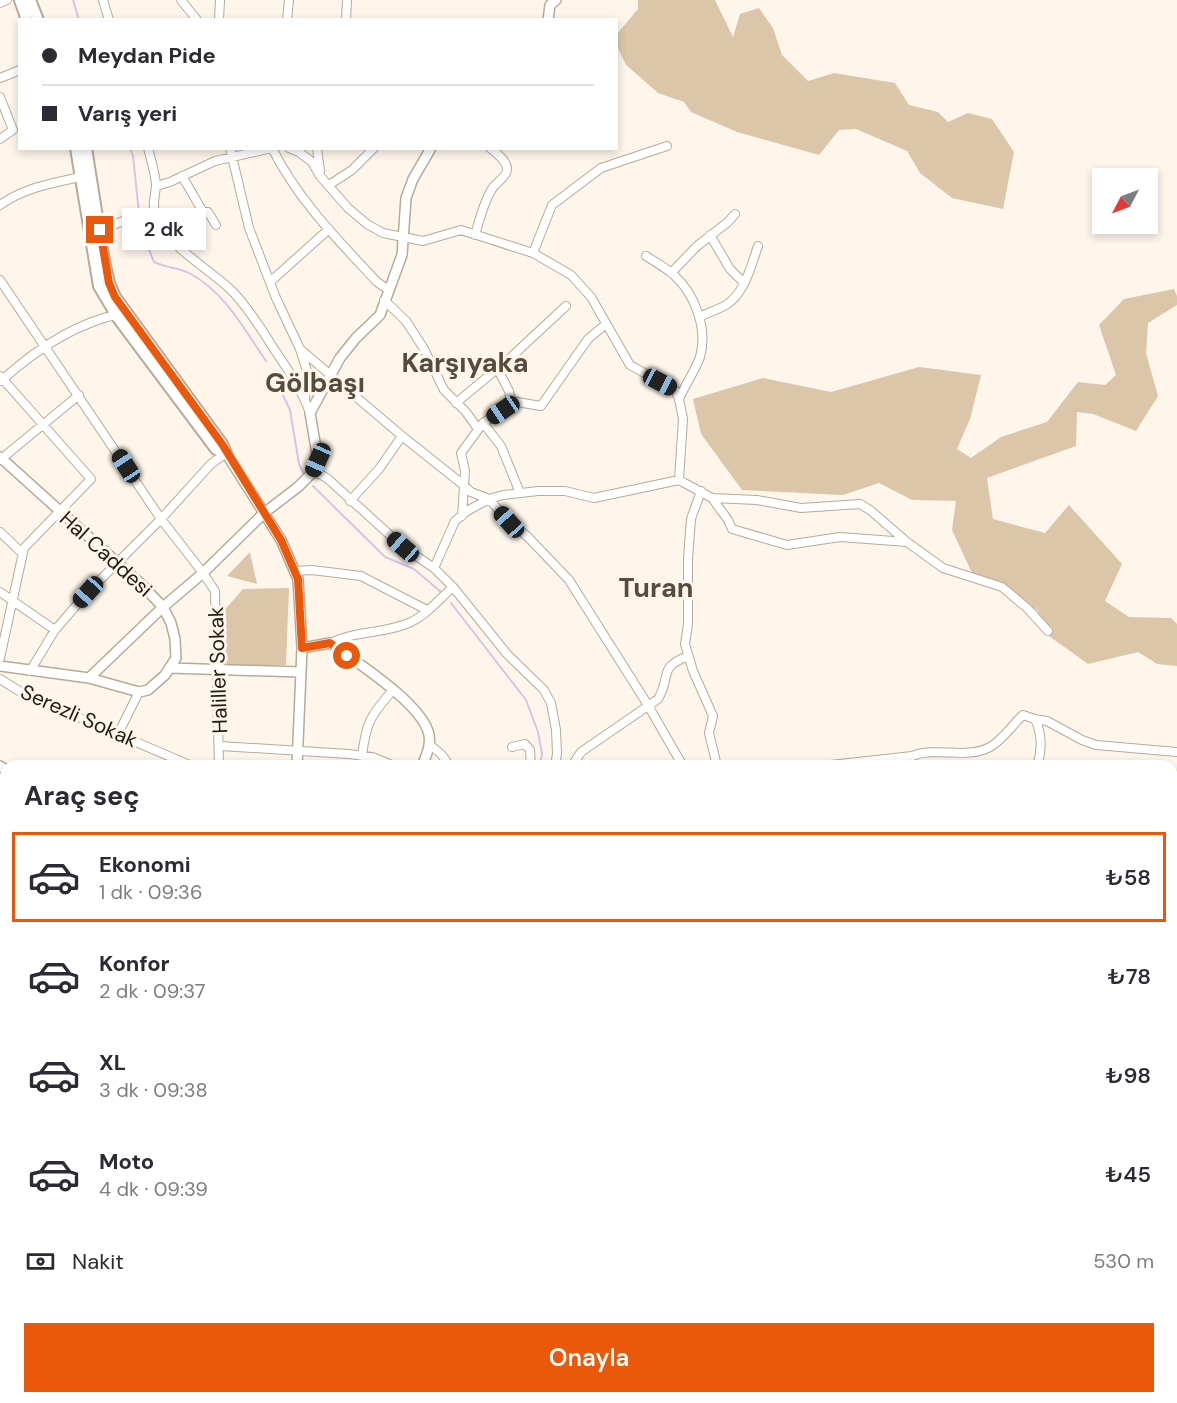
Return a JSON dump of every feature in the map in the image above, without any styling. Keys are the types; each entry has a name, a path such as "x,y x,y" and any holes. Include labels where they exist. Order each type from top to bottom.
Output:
{"main road":[{"path":"20,0 26,18"},
{"path":"30,0 37,18"},
{"path":"76,150 99,286 122,314 216,449 226,453"},
{"path":"86,150 109,283 122,314"}],"street":[{"path":"0,3 7,0"},
{"path":"103,0 108,18"},
{"path":"181,0 195,18"},
{"path":"219,18 220,0"},
{"path":"287,18 289,0"},
{"path":"346,18 347,0"},
{"path":"548,18 550,5 556,0"},
{"path":"0,78 18,71"},
{"path":"0,97 13,130 0,139"},
{"path":"533,253 552,205 601,168 667,146"},
{"path":"89,678 163,607 203,573 264,513 298,487 312,473 318,460 310,413 305,400 255,319 235,293 215,275 190,258 155,215 153,204 156,186 148,150"},
{"path":"230,150 249,228 300,349 308,374 305,400"},
{"path":"156,186 215,161 263,150"},
{"path":"273,150 285,174 328,228 377,282 389,290"},
{"path":"294,150 312,162 320,176 348,208 367,224 383,233 423,241 461,230 533,253 572,275 591,297 630,365 675,390 683,420 679,480"},
{"path":"317,150 320,176"},
{"path":"329,185 352,170 372,150"},
{"path":"310,413 330,375 356,338 380,315 402,255 406,198 413,179 430,150"},
{"path":"475,235 486,198 494,186 506,175 506,164 492,150"},
{"path":"182,176 202,212 208,212 216,225"},
{"path":"1,203 45,184 80,177"},
{"path":"671,273 683,259 735,214"},
{"path":"100,230 126,220 155,215"},
{"path":"270,282 328,228"},
{"path":"710,235 730,269 744,283"},
{"path":"699,317 727,304 739,293 758,246"},
{"path":"646,256 671,273 693,301 699,317 703,343 699,358 679,399"},
{"name":"Haliller Sokak","path":"0,280 161,519 215,591 219,760"},
{"path":"384,300 406,321 424,349 444,390 501,446 520,493"},
{"path":"456,404 566,306"},
{"path":"0,658 24,548 91,479 1,379 46,346 86,323 122,314"},
{"path":"511,401 541,406 588,339 606,324"},
{"path":"300,349 471,492 489,500 569,580 649,707 679,760"},
{"path":"497,368 509,391 511,401"},
{"path":"0,458 79,395"},
{"path":"462,516 465,471 461,453 481,426 511,401"},
{"path":"350,501 379,469 402,436"},
{"path":"30,671 56,630 88,592 118,564 211,464 226,453 281,540 298,579 302,648 297,760"},
{"name":"Hal Caddesi","path":"0,458 163,607 171,623 175,639 176,658 170,668"},
{"path":"312,473 320,474 328,479 403,547 434,568 453,586 507,654 544,690 551,703 556,730 556,760"},
{"path":"434,568 455,521 489,500 503,495 538,490 565,491 594,498 679,480 712,498 732,529 787,546 840,537 907,542"},
{"path":"701,491 691,519 688,558 688,624 685,644 713,716 709,733 716,760"},
{"path":"712,498 757,500 801,508 860,504 943,568 1002,587 1027,608 1048,631"},
{"path":"0,532 22,553"},
{"path":"294,571 312,570 361,576 427,610"},
{"path":"302,648 330,643 343,636 408,624 453,586"},
{"path":"0,592 56,630"},
{"path":"330,643 393,690 420,717 429,732 430,745 424,760"},
{"path":"576,760 581,752 658,699 664,689 668,668 674,662 688,656"},
{"path":"0,666 89,678 139,692 148,690 170,668 300,672"},
{"name":"Serezli Sokak","path":"0,680 24,694 178,760"},
{"path":"362,756 367,724 393,690"},
{"path":"118,734 139,692"},
{"path":"876,760 912,756 923,752 976,753 991,746 1023,715 1047,721 1096,745 1177,752"},
{"path":"1035,719 1041,754 1039,760"},
{"path":"512,747 525,744 530,750 531,760"},
{"path":"430,745 446,760"},
{"path":"220,746 362,756 382,760"}],"shaded area":[{"path":"638,0 715,0 733,37 740,14 759,8 773,28 782,55 808,81 834,73 895,83 909,105 938,112 948,122 968,113 992,119 1014,152 1003,209 952,198 920,173 907,151 856,129 839,130 819,155 737,132 691,112 684,102 658,93 626,65 618,48 618,33 638,9"},
{"path":"1174,289 1177,305 1148,323 1146,353 1158,396 1136,431 1093,414 1077,412 1076,446 987,478 993,519 1045,533 1069,505 1122,564 1105,601 1129,617 1171,618 1177,624 1177,666 1157,664 1138,652 1088,664 1049,636 1037,610 972,573 952,530 956,501 912,500 879,483 843,495 742,490 701,434 693,399 763,378 831,392 919,367 981,375 970,419 957,449 971,458 1001,437 1047,422 1078,382 1105,385 1116,375 1099,325 1124,299"},
{"path":"250,552 257,584 227,576"},
{"path":"289,588 286,665 222,666 221,614 243,589"}],"waterway":[{"path":"73,0 78,18"},
{"path":"131,150 139,213"},
{"path":"140,227 154,262 189,273 213,290 233,312 266,361"},
{"path":"272,372 290,410 299,464 304,475"},
{"path":"313,486 385,557 414,569 441,592"},
{"path":"451,603 526,700 538,732 541,760"}],"district":[{"name":"Karşıyaka","path":"465,363"},
{"name":"Gölbaşı","path":"315,383"},
{"name":"Turan","path":"656,588"}],"route":[{"path":"100,230 104,261 115,297 222,444 281,540 298,579 302,648 330,643 347,656"}]}
